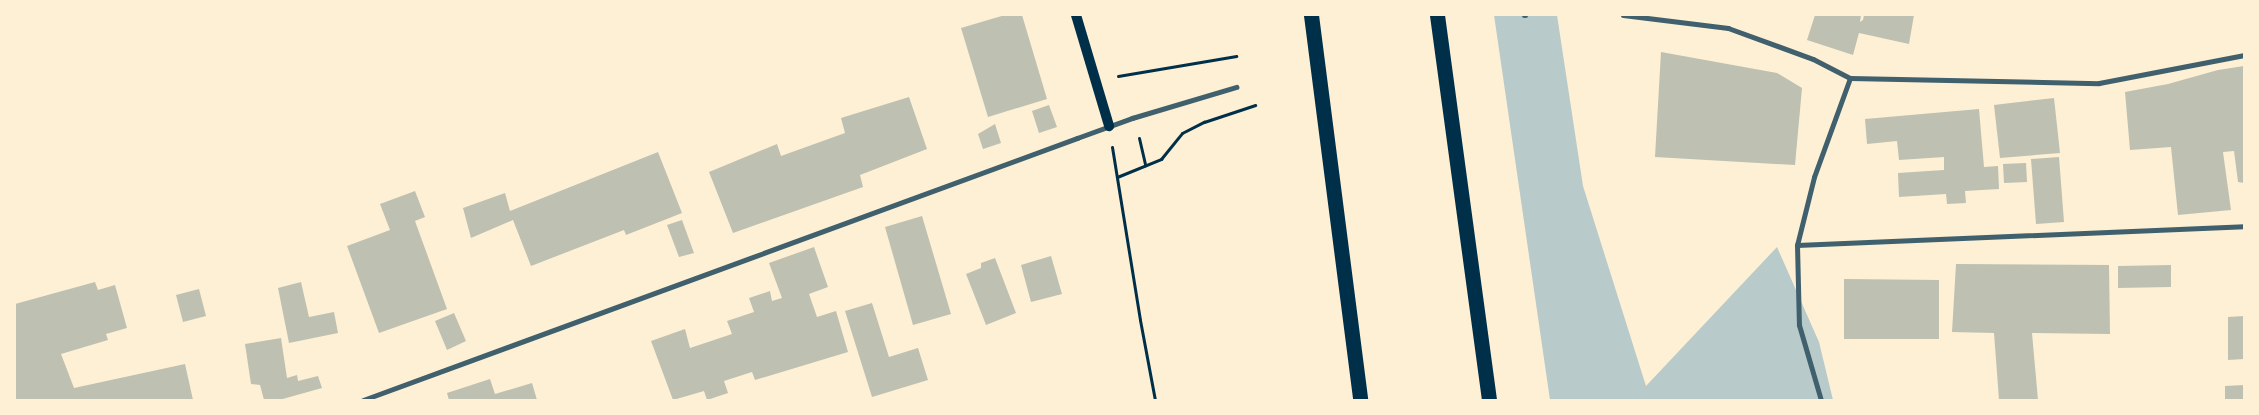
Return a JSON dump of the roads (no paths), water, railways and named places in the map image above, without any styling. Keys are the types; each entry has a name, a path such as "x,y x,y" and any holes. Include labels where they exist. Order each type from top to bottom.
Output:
{"highway":[{"path":"1311,15 1360,400"},
{"path":"1437,15 1489,400"}],"main road":[{"path":"1076,15 1109,126"}],"street":[{"path":"1623,15 1728,28 1812,59 1850,78 2099,83 2244,55"},
{"path":"1821,400 1799,325 1797,245 1814,177 1850,78"},
{"path":"363,400 1109,126 1236,87"},
{"path":"1797,245 2244,226"}]}
